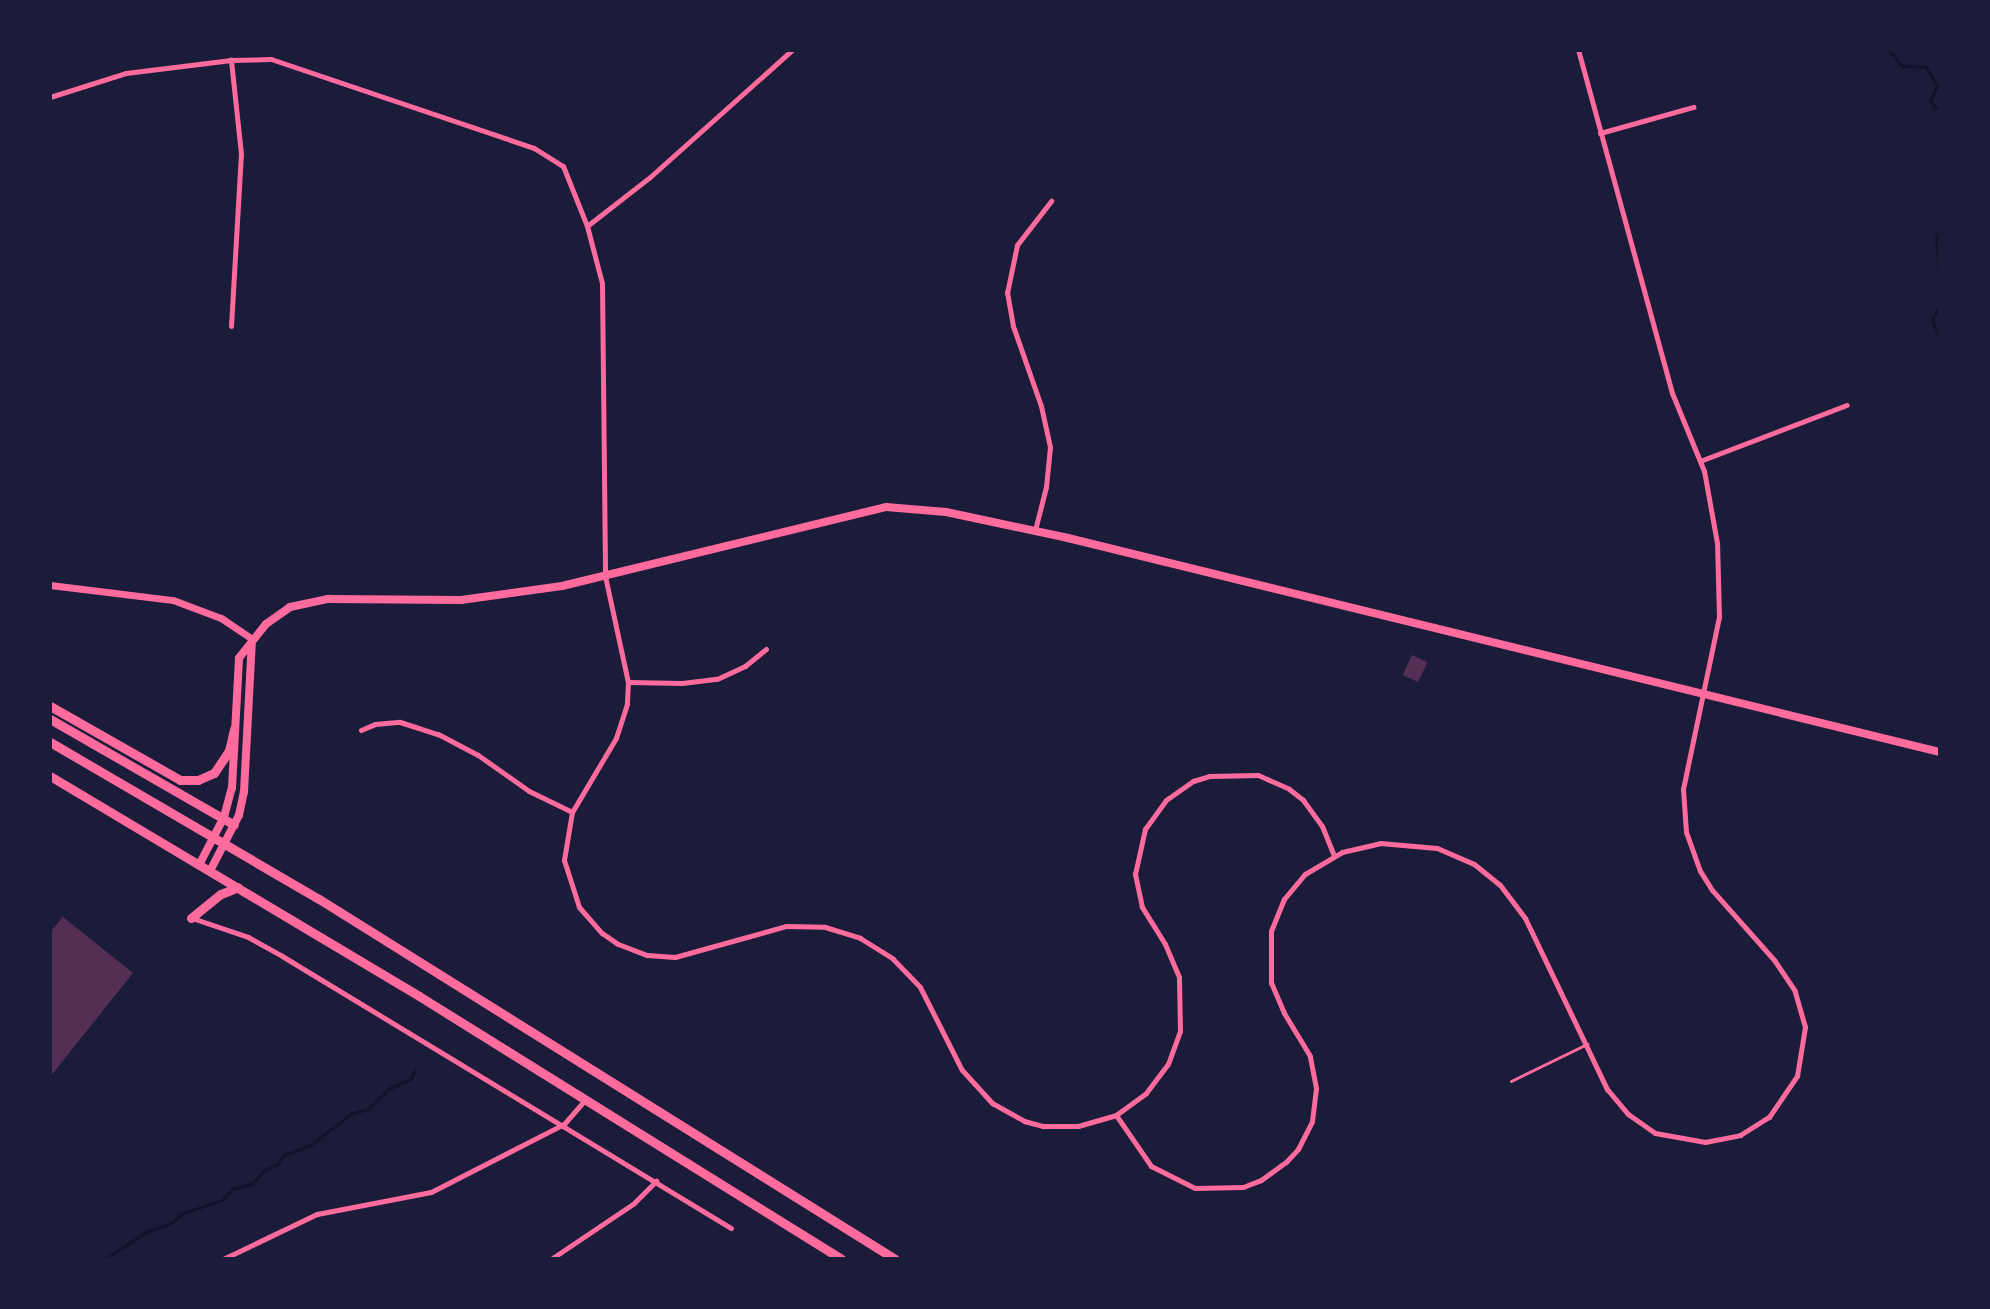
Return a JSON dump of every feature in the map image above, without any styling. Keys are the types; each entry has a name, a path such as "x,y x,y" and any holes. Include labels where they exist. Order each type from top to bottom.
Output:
{"highway":[{"path":"50,706 180,780 198,780 214,773 229,751 234,729"},
{"path":"50,719 234,825"},
{"path":"50,742 225,843 895,1259"},
{"path":"50,776 238,887 841,1259"},
{"path":"191,918 221,894 238,887"}],"main road":[{"path":"199,865 223,820 232,788 236,676 241,652 279,614 314,600 461,600 605,576 886,507 946,512 1035,531 1940,752"},
{"path":"210,871 234,825 246,768 252,639"}],"street":[{"path":"587,226 650,177 792,50"},
{"path":"1116,1115 1151,1166 1195,1188 1227,1190 1261,1180 1298,1149 1315,1104 1314,1072 1303,1041 1277,1000 1271,983 1269,949 1277,913 1294,886 1334,855 1380,843 1417,843 1456,855 1484,871 1505,890 1525,918 1607,1089 1628,1114 1655,1133 1687,1142 1722,1140 1756,1127 1780,1106 1797,1076 1805,1027 1795,991 1775,961 1712,890 1696,862 1686,832 1683,789 1715,645 1720,590 1717,543 1700,461 1672,393 1578,50"},
{"path":"231,60 241,154 231,326"},
{"path":"50,97 126,73 231,60 289,63 545,153 563,166 598,263 605,312 605,576 628,682 627,704 616,738 572,812 564,860 572,892 589,921 618,944 647,955 675,957 786,926 843,932 877,947 908,972 932,1005 967,1078 992,1103 1024,1121 1061,1127 1096,1123 1116,1115 1140,1099 1158,1079 1180,1031 1179,977 1165,944 1142,907 1135,874 1145,829 1166,800 1186,785 1209,776 1258,775 1289,789 1303,800 1322,826 1334,855"},
{"path":"1600,133 1693,107"},
{"path":"1035,531 1046,487 1050,447 1041,406 1013,326 1007,293 1017,245 1051,201"},
{"path":"1700,461 1847,405"},
{"path":"50,585 161,597 204,610 252,639"},
{"path":"628,682 682,683 717,679 745,666 766,649"},
{"path":"361,730 375,724 400,722 438,734 478,755 529,791 572,812"},
{"path":"191,918 248,937 539,1113 564,1124 731,1228"},
{"path":"223,1259 317,1214 431,1192 564,1124 585,1100"},
{"path":"551,1259 633,1204 656,1181"}],"lane":[{"path":"1511,1081 1587,1044"}],"building":[{"path":"1412,655 1427,662 1418,682 1403,675"},
{"path":"63,917 133,973 50,1077 50,932"}],"waterway":[{"path":"1889,50 1902,66 1926,67 1937,86 1930,101 1940,111"},
{"path":"1940,232 1936,236 1940,286"},
{"path":"1940,304 1932,320 1940,338"},
{"path":"105,1259 148,1231 170,1224 183,1213 222,1200 232,1189 251,1184 266,1169 278,1164 284,1155 309,1146 352,1113 368,1109 388,1089 411,1079 415,1070"}]}
